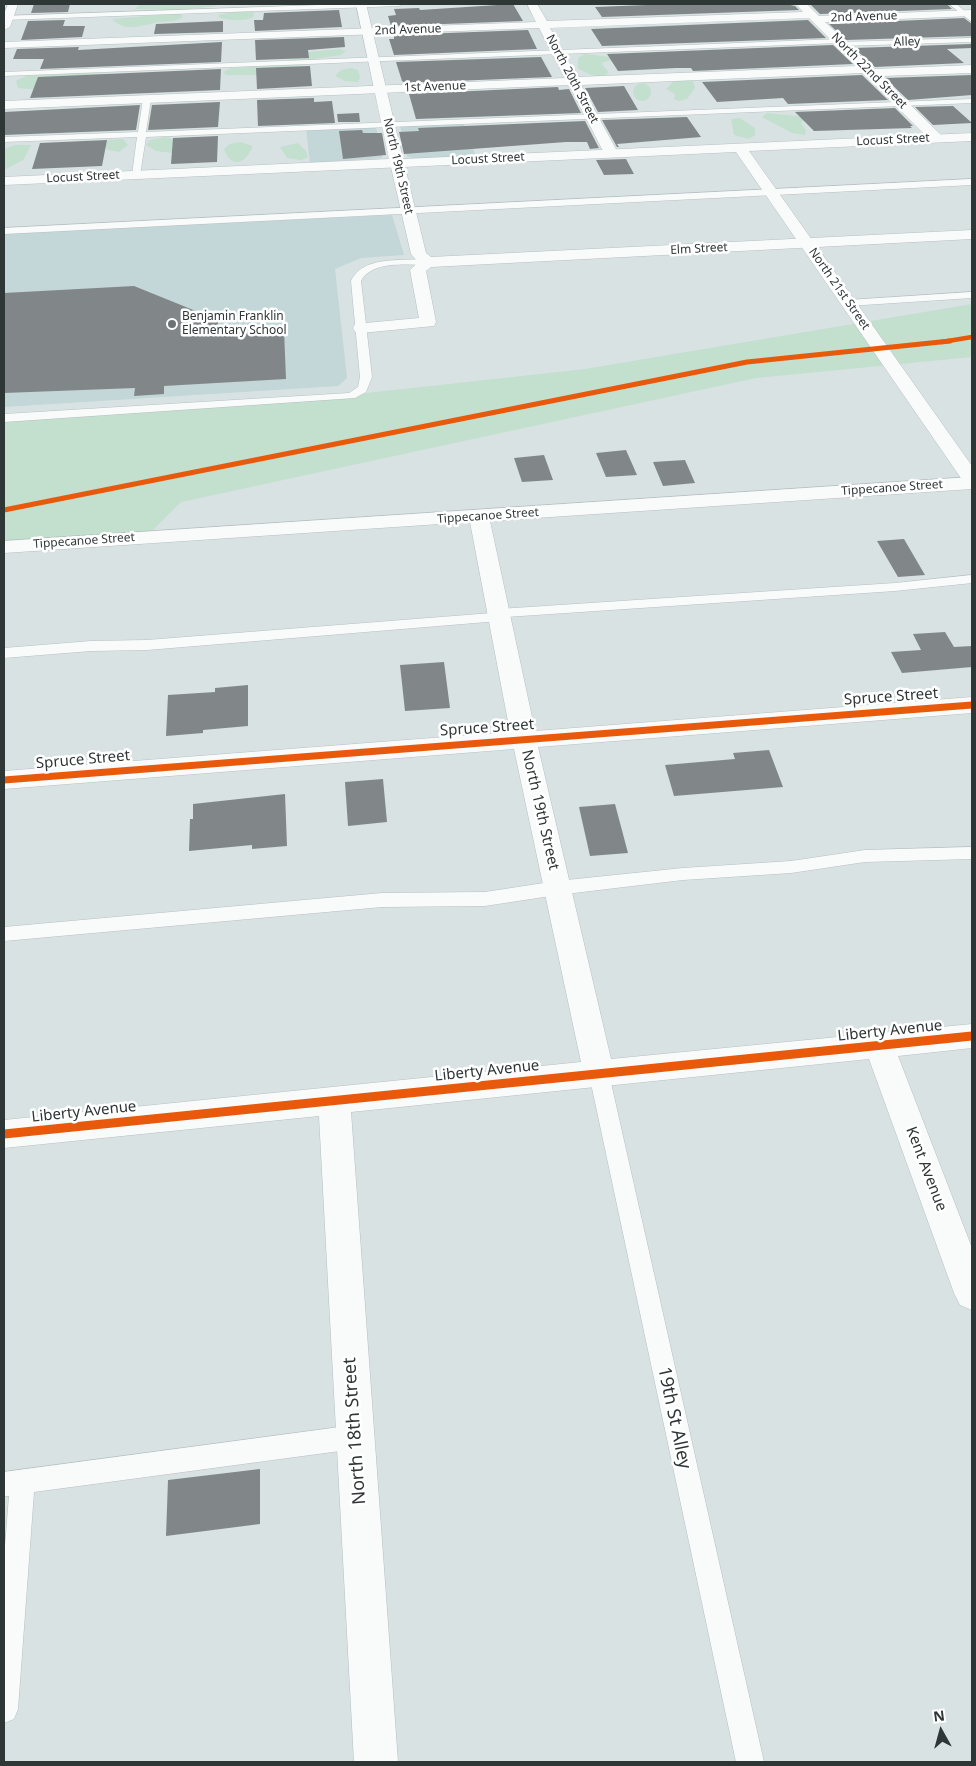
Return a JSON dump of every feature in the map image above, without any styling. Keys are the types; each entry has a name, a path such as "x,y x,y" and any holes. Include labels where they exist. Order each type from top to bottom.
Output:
{"street":[{"path":"5,21 13,4"},
{"name":"North 19th Street","path":"361,4 419,254 427,262"},
{"name":"North 20th Street","path":"532,4 611,153"},
{"name":"North 22nd Street","path":"801,4 936,138"},
{"name":"2nd Avenue","path":"4,45 543,24 969,15"},
{"name":"1st Avenue","path":"4,105 869,71 972,69"},
{"name":"Locust Street","path":"4,180 972,137"},
{"name":"North 21st Street","path":"739,148 972,482"},
{"name":"Elm Street","path":"427,262 807,244 972,234"},
{"path":"361,328 428,322 418,270 427,262"},
{"name":"Tippecanoe Street","path":"4,547 972,482"},
{"name":"North 19th Street","path":"479,516 524,739 599,1074"},
{"name":"Spruce Street","path":"4,780 972,704"},
{"name":"Liberty Avenue","path":"4,1134 972,1036"},
{"name":"Kent Avenue","path":"879,1046 972,1293"},
{"name":"North 18th Street","path":"334,1100 376,1762"}],"lane":[{"path":"5,21 361,4 399,4"},
{"path":"952,4 969,15"},
{"name":"Alley","path":"4,74 558,52 972,40"},
{"path":"136,175 147,99"},
{"path":"4,140 972,101"},
{"path":"4,231 972,182"},
{"path":"4,418 351,396 360,392 366,385 357,275 365,269 378,265 427,262"},
{"path":"848,304 972,295"},
{"path":"4,653 91,646 156,644 499,615 894,587 972,579"},
{"path":"4,934 382,900 485,899 558,888 683,874 791,867 865,856 972,853"},
{"name":"19th St Alley","path":"599,1074 750,1762"},
{"path":"4,1709 14,1483 356,1437"}],"shaded area":[{"path":"463,122 476,156 415,159 407,156 400,126"},
{"path":"376,127 382,158 310,163 306,129"},
{"name":"Benjamin Franklin Elementary School","path":"392,215 404,255 361,258 335,269 347,378 338,386 4,407 4,233"}],"green space":[{"path":"140,4 209,4 218,6 177,10 135,9"},
{"path":"240,11 254,12 253,17 237,20 220,18 218,15"},
{"path":"181,14 183,17 175,21 135,27 117,24 112,19"},
{"path":"339,49 346,51 341,55 300,61 286,59 289,54"},
{"path":"585,54 618,58 601,63 609,73 597,76 586,73 578,68 578,58"},
{"path":"304,66 261,75 226,75 223,72 231,68"},
{"path":"351,68 358,70 360,77 358,82 345,81 335,76 341,70"},
{"path":"77,73 119,76 41,90 18,88 16,81 26,76"},
{"path":"693,81 695,88 687,99 679,101 674,99 675,94 666,89 673,82"},
{"path":"642,83 648,86 651,92 648,98 642,101 636,98 633,92 636,86"},
{"path":"767,113 806,117 801,123 806,130 805,135 792,133 762,117"},
{"path":"740,118 755,128 755,135 749,139 734,135 731,119"},
{"path":"165,137 184,142 172,153 156,151 146,145 150,140"},
{"path":"123,139 128,145 119,152 108,150 101,144 108,140"},
{"path":"240,142 253,146 247,157 239,162 235,162 227,156 224,149 230,144"},
{"path":"298,143 306,151 308,157 302,160 287,158 280,147"},
{"path":"15,145 31,145 23,160 4,170 4,149"},
{"path":"972,304 972,357 756,378 181,502 145,538 4,547 4,418 321,398 585,369"}],"building":[{"path":"34,4 70,4 68,12 31,13"},
{"path":"513,4 523,21 391,26 388,16 396,15 394,9 419,8 420,10"},
{"path":"672,4 786,4 795,6 799,10 602,17 595,7"},
{"path":"947,4 952,9 820,14 811,5"},
{"path":"339,10 342,27 255,31 254,20 263,20 264,13"},
{"path":"964,18 972,24 972,36 846,40 829,24"},
{"path":"65,20 63,26 85,26 82,37 21,40 28,21"},
{"path":"808,20 826,38 602,46 591,29"},
{"path":"223,21 223,32 154,34 156,24"},
{"path":"528,30 537,49 394,55 389,39 394,39 394,35"},
{"path":"344,37 345,47 308,50 309,58 256,60 255,40"},
{"path":"222,42 221,62 40,69 44,59 13,59 17,49 79,47 78,50"},
{"path":"972,44 972,48 947,49 964,63 875,67 854,48"},
{"path":"833,45 853,64 693,71 691,68 676,68 618,71 607,54"},
{"path":"541,57 552,77 405,83 402,81 396,62"},
{"path":"310,66 312,86 257,89 256,68"},
{"path":"221,69 220,90 30,98 38,77"},
{"path":"862,75 888,100 788,104 783,98 717,102 702,82"},
{"path":"972,75 972,95 908,100 885,78"},
{"path":"624,86 638,110 598,112 585,88"},
{"path":"558,87 559,90 569,89 581,113 416,119 409,94"},
{"path":"314,98 314,102 332,101 335,123 258,126 257,100"},
{"path":"220,102 218,127 148,130 152,105"},
{"path":"140,105 136,130 4,135 4,112"},
{"path":"953,106 972,123 933,125 915,107"},
{"path":"895,108 913,126 910,126 912,128 814,131 795,112"},
{"path":"359,113 360,122 338,122 337,114"},
{"path":"687,117 701,137 617,144 619,147 617,147 602,120"},
{"path":"585,121 599,148 590,149 587,142 566,142 404,154 399,132 419,131 418,128"},
{"path":"362,130 363,133 382,133 386,155 343,159 339,131"},
{"path":"218,136 217,162 171,164 173,138"},
{"path":"107,140 102,166 32,169 40,143"},
{"path":"626,159 634,174 604,175 596,160"},
{"path":"134,286 218,320 218,331 244,329 244,333 284,330 286,379 164,386 164,394 134,396 135,388 4,393 4,293"},
{"path":"626,450 637,475 606,477 596,453"},
{"path":"544,455 553,480 522,482 514,458"},
{"path":"685,460 695,483 663,486 653,462"},
{"path":"904,539 925,575 898,577 877,541"},
{"path":"945,632 954,647 972,646 972,667 902,673 891,652 921,650 913,634"},
{"path":"444,662 450,708 405,711 400,665"},
{"path":"248,685 248,726 203,730 203,733 166,736 168,695 215,692 215,688"},
{"path":"769,750 783,787 674,796 665,765 735,759 733,753"},
{"path":"383,779 387,822 348,826 345,782"},
{"path":"285,794 287,846 252,849 252,845 189,851 190,819 193,819 193,804"},
{"path":"615,804 628,853 590,856 579,807"},
{"path":"260,1469 260,1524 166,1536 168,1480"}],"cycle path":[{"path":"4,510 747,362 944,342 972,337"},
{"path":"4,780 972,705"},
{"path":"4,1134 972,1036"}],"place":[{"name":"Benjamin Franklin Elementary School","path":"172,324"}]}
